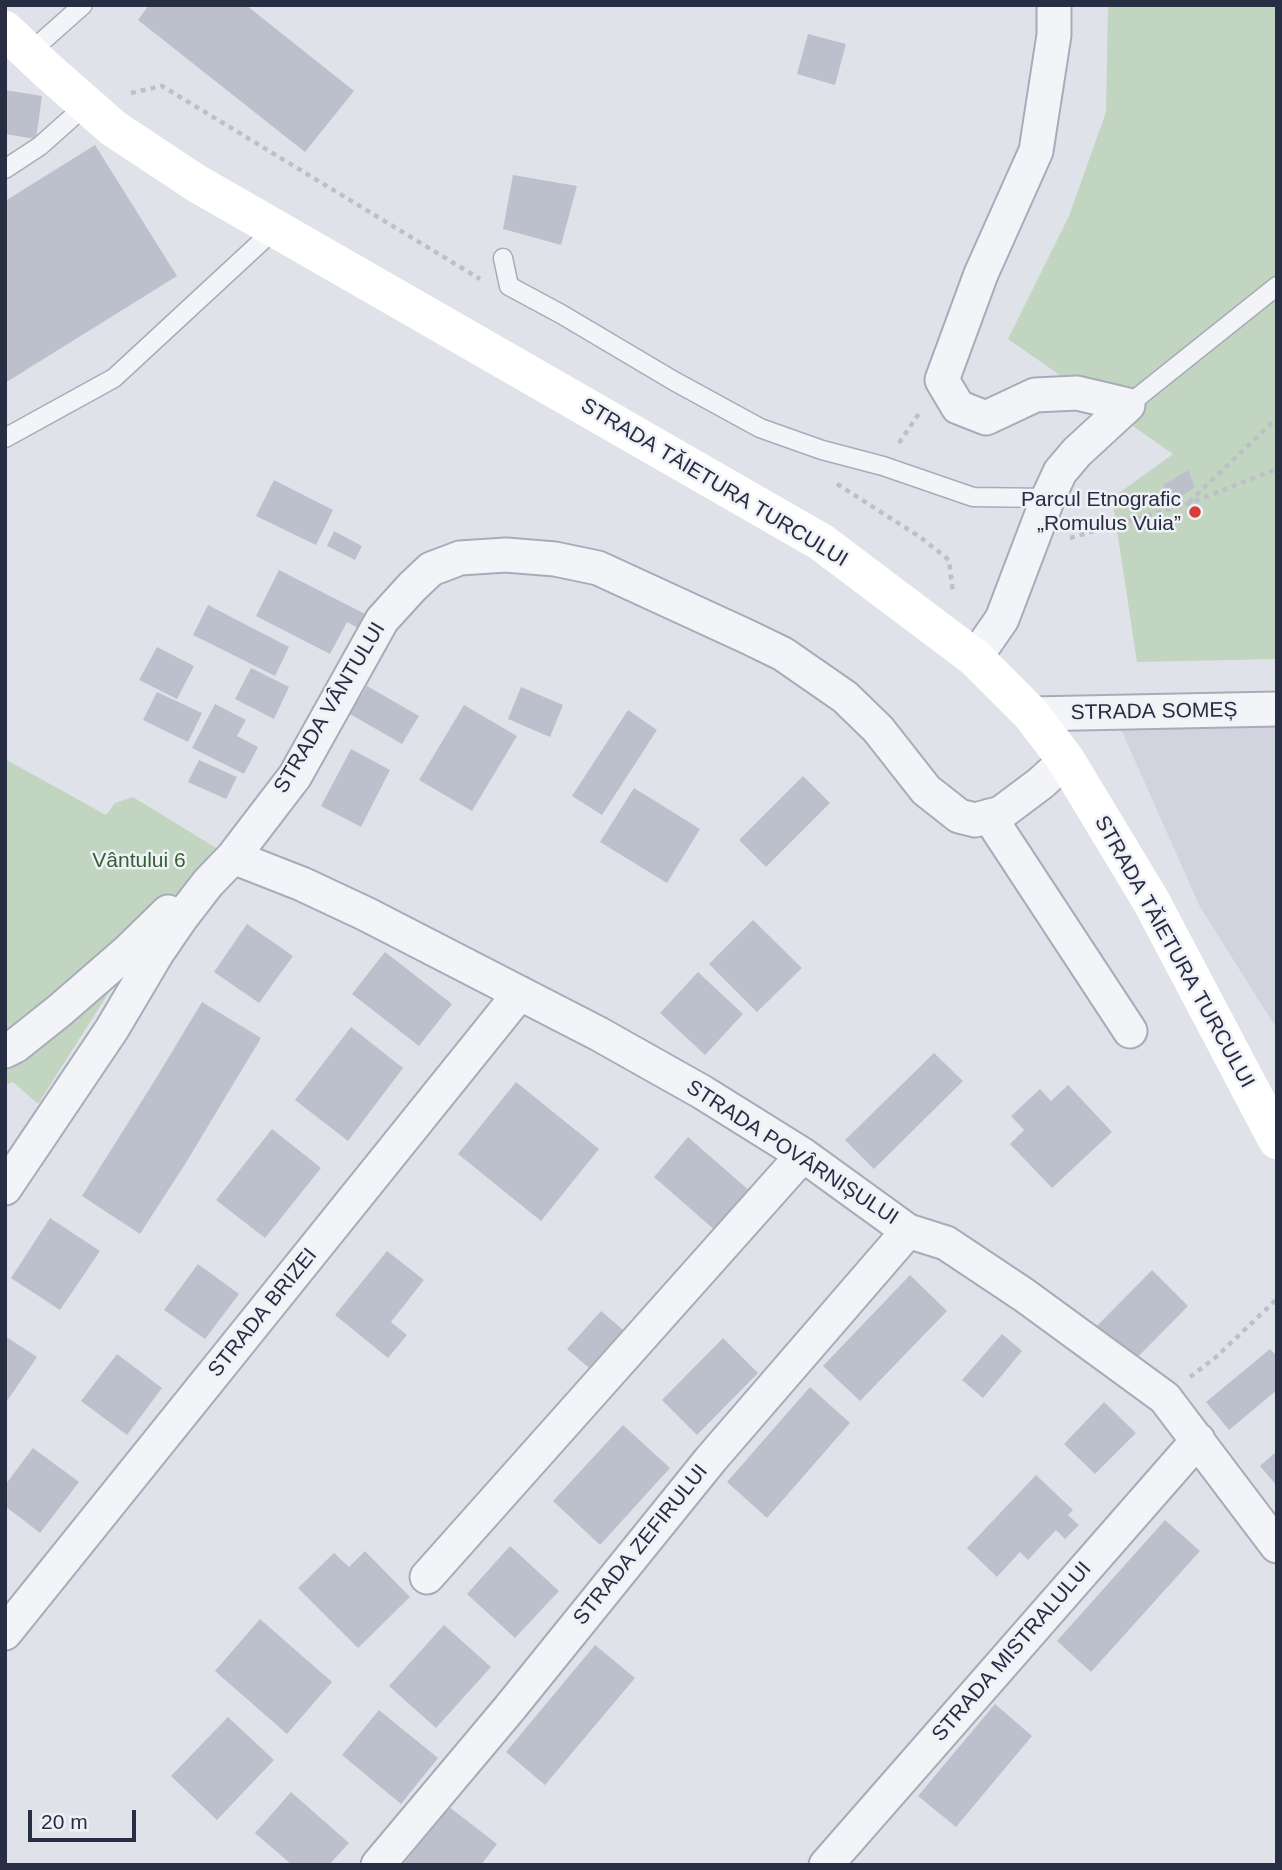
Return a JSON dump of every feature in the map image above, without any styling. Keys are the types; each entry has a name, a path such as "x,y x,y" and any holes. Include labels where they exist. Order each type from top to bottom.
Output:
{"main road":[{"name":"STRADA TĂIETURA TURCULUI","path":"17,41 113,128 186,176 821,542 975,658 1031,714 1066,760 1151,901 1277,1140"}],"street":[{"path":"1054,5 1054,35 1036,151 981,274 942,380 958,407 986,418 1035,395 1077,393 1128,405"},
{"path":"975,658 1002,619 1060,472 1077,452 1128,405"},
{"name":"STRADA VÂNTULUI","path":"5,1188 113,1029 173,930 295,776 382,621 431,569 460,558 506,555 555,559 598,568 783,654 845,697 878,729 926,790 951,810 959,816 975,820 989,816"},
{"name":"STRADA SOMEȘ","path":"1031,714 1277,709"},
{"path":"1066,760 1001,813 989,816 1130,1031"},
{"name":"STRADA POVÂRNIȘULUI","path":"233,857 302,884 599,1034 702,1092 803,1155 908,1231 946,1242 1165,1398 1277,1546"},
{"path":"5,1051 33,1032 108,969 189,892 208,883"},
{"name":"STRADA BRIZEI","path":"5,1633 520,993"},
{"path":"427,1577 803,1155"},
{"name":"STRADA ZEFIRULUI","path":"379,1865 509,1709 710,1459 908,1231"},
{"name":"STRADA MISTRALULUI","path":"826,1865 1198,1440"}],"lane":[{"path":"17,41 83,5"},
{"path":"5,169 40,146 86,104"},
{"path":"5,438 114,378 275,229"},
{"path":"503,258 509,286 760,428 973,497 1048,498"},
{"path":"1128,405 1277,286"}],"path":[{"path":"128,94 162,86 205,112"},
{"path":"883,466 942,380"},
{"path":"1187,505 1277,418"},
{"path":"1029,550 1187,505 1277,469"},
{"path":"920,537 949,560 955,605"},
{"path":"1165,1398 1216,1357 1277,1299"}],"shaded area":[{"path":"1277,719 1277,1029 1200,907 1120,727"}],"green space":[{"path":"1108,5 1277,5 1277,659 1137,662 1112,498 1173,454 1008,339 1069,216 1106,112"},
{"name":"Vântului 6","path":"5,759 106,815 115,803 133,797 221,851 186,890 163,907 38,1104 13,1082 5,1085"}],"building":[{"path":"149,5 246,5 354,91 305,152 138,20"},
{"path":"808,34 846,44 835,85 797,74"},
{"path":"5,90 42,96 36,139 5,134"},
{"path":"95,145 177,276 5,383 5,201"},
{"path":"513,175 577,186 561,245 503,229"},
{"path":"1188,470 1195,487 1169,504 1163,485"},
{"path":"274,480 333,510 316,545 256,516"},
{"path":"334,531 362,546 355,560 327,546"},
{"path":"279,570 369,616 361,630 347,622 330,654 256,616"},
{"path":"208,605 289,647 275,676 193,635"},
{"path":"157,647 194,666 177,699 139,680"},
{"path":"251,668 289,687 274,719 235,699"},
{"path":"367,686 419,716 402,744 350,714"},
{"path":"521,687 563,705 550,737 508,719"},
{"path":"157,692 202,713 188,742 143,720"},
{"path":"215,704 246,720 237,736 258,747 244,774 192,748"},
{"path":"464,705 517,736 472,811 419,780"},
{"path":"628,710 657,730 602,815 572,796"},
{"path":"351,749 390,770 361,827 321,806"},
{"path":"199,760 237,777 226,799 188,782"},
{"path":"803,776 830,803 766,867 739,840"},
{"path":"634,788 700,829 667,883 600,842"},
{"path":"753,920 802,968 757,1012 709,964"},
{"path":"247,924 293,956 259,1003 214,972"},
{"path":"385,952 452,1004 419,1046 352,994"},
{"path":"698,972 743,1014 705,1055 660,1013"},
{"path":"202,1002 261,1038 140,1234 82,1196"},
{"path":"351,1027 403,1068 348,1141 295,1100"},
{"path":"934,1053 963,1081 874,1169 845,1140"},
{"path":"516,1082 599,1149 541,1221 458,1154"},
{"path":"1068,1085 1112,1132 1052,1188 1010,1144 1024,1130 1011,1116 1040,1089 1051,1101"},
{"path":"272,1129 321,1168 265,1238 216,1200"},
{"path":"688,1137 752,1193 717,1232 654,1177"},
{"path":"50,1218 100,1251 60,1310 11,1278"},
{"path":"387,1251 424,1280 391,1322 407,1335 388,1358 335,1315"},
{"path":"198,1264 239,1294 205,1339 164,1310"},
{"path":"1152,1270 1188,1306 1132,1363 1096,1327"},
{"path":"910,1275 947,1311 860,1401 823,1366"},
{"path":"601,1311 629,1335 596,1374 567,1349"},
{"path":"1002,1334 1022,1351 983,1398 962,1380"},
{"path":"5,1336 37,1357 5,1404"},
{"path":"723,1338 758,1373 697,1435 662,1400"},
{"path":"1270,1349 1277,1356 1277,1390 1229,1430 1206,1402"},
{"path":"117,1354 162,1388 127,1435 81,1401"},
{"path":"810,1387 850,1423 767,1518 727,1482"},
{"path":"1104,1402 1136,1433 1095,1474 1064,1444"},
{"path":"623,1425 670,1468 600,1545 553,1501"},
{"path":"33,1448 79,1482 40,1533 5,1506 5,1485"},
{"path":"1277,1451 1277,1486 1260,1466"},
{"path":"1036,1475 1073,1510 1068,1515 1079,1525 1065,1539 1056,1530 1028,1560 1020,1552 997,1577 967,1548"},
{"path":"1165,1520 1200,1551 1091,1672 1057,1641"},
{"path":"510,1546 559,1591 515,1638 467,1594"},
{"path":"365,1551 410,1597 358,1648 298,1588 334,1553 349,1567"},
{"path":"260,1619 332,1682 287,1734 215,1671"},
{"path":"444,1625 491,1667 436,1728 389,1686"},
{"path":"595,1645 635,1678 545,1785 506,1752"},
{"path":"995,1704 1032,1736 956,1827 918,1796"},
{"path":"379,1710 438,1758 401,1804 342,1755"},
{"path":"228,1717 274,1760 217,1820 171,1776"},
{"path":"291,1792 349,1843 329,1865 292,1865 255,1833"},
{"path":"448,1806 497,1844 481,1865 403,1865"}],"place":[{"name":"Parcul Etnografic „Romulus Vuia”","path":"1195,512"}]}
